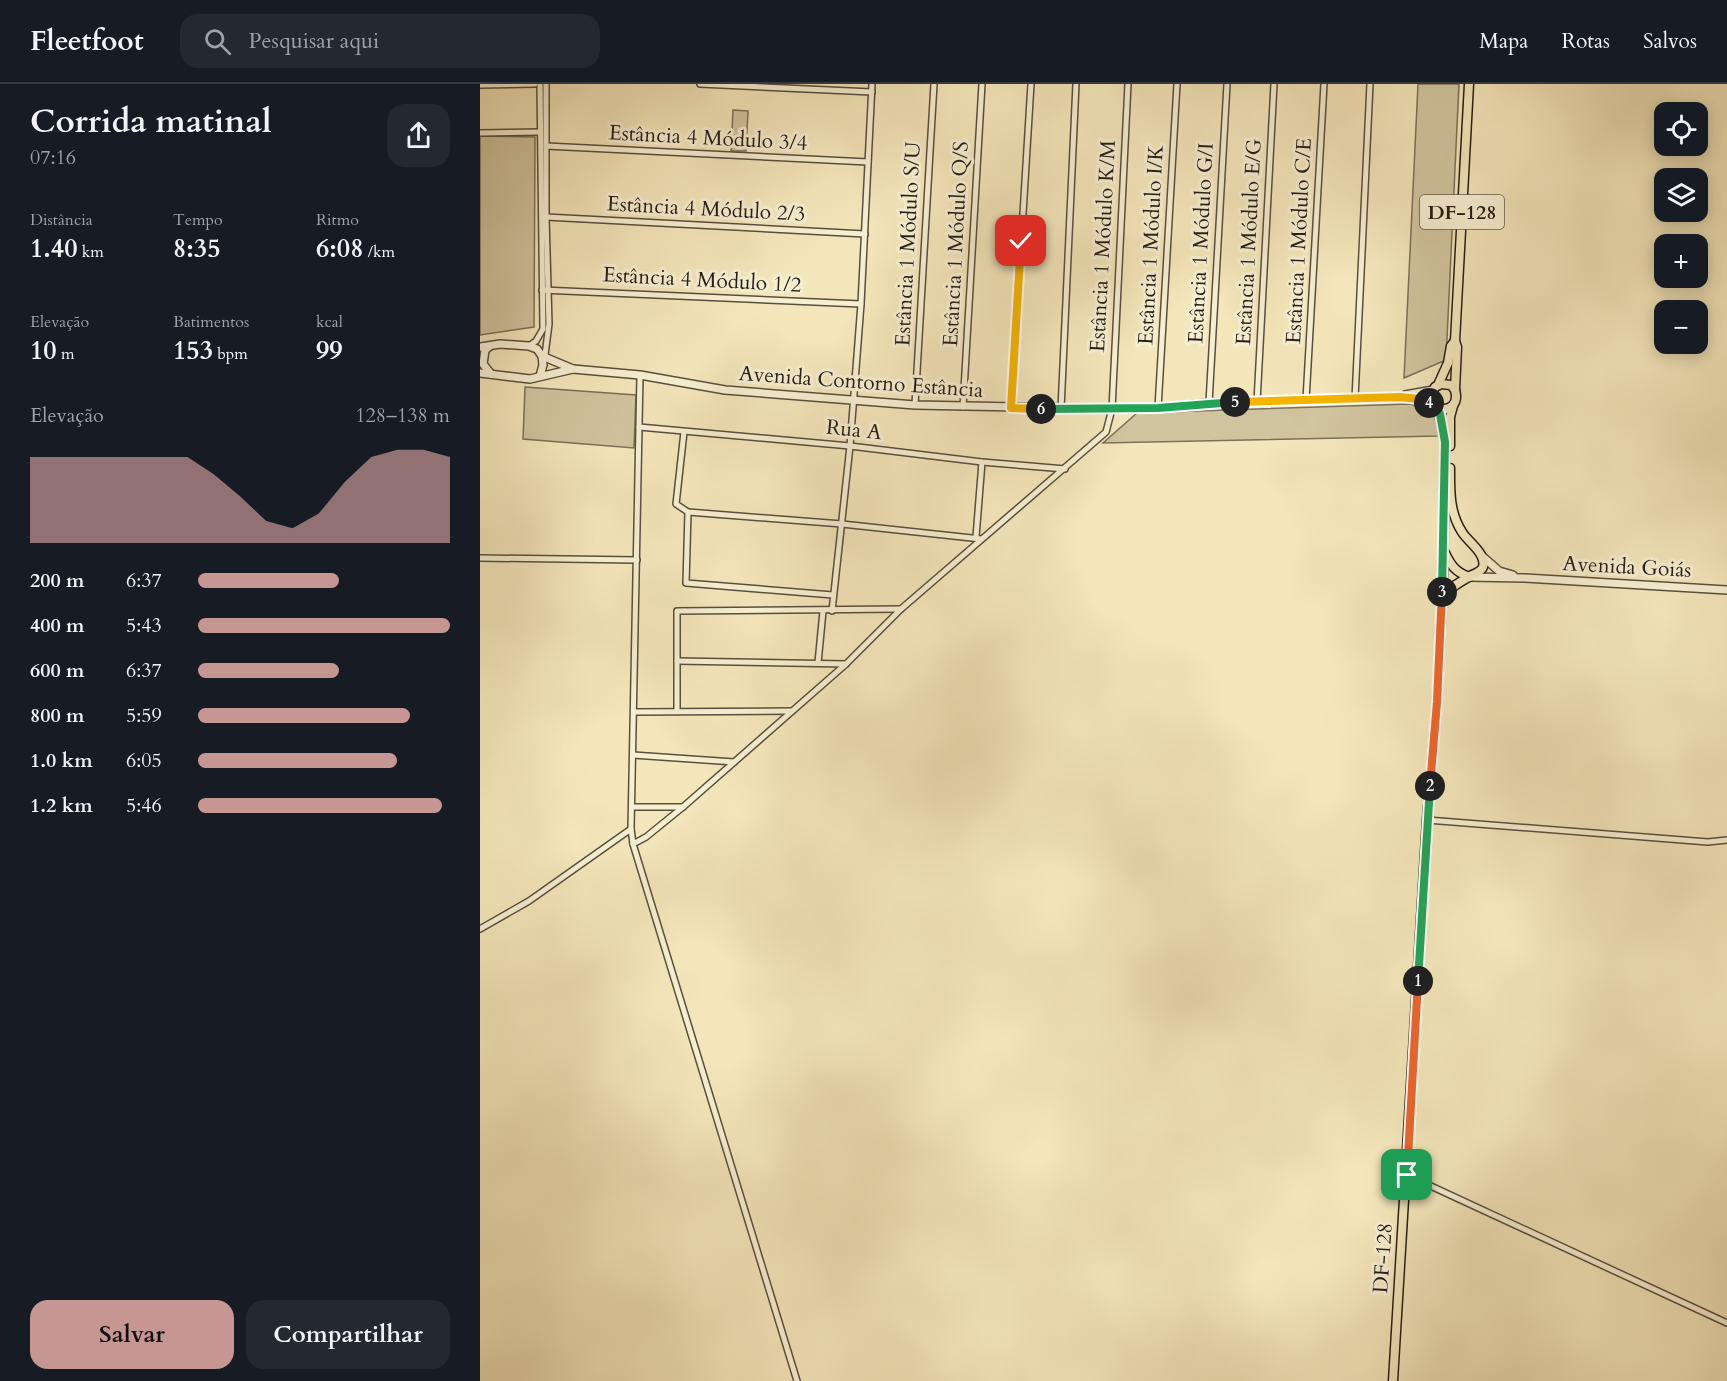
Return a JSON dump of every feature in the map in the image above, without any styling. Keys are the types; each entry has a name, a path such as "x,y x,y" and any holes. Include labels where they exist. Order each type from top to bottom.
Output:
{"main road":[{"name":"DF-128","path":"1468,84 1455,341 1458,367 1455,390 1457,397 1450,417 1450,491 1452,508 1462,533 1483,558"},
{"name":"DF-128","path":"1393,1381 1427,820 1437,702 1445,442 1443,423 1431,400 1448,363 1451,346 1455,341"},
{"path":"1435,387 1448,384 1455,390"},
{"path":"1436,407 1447,409 1453,406"},
{"path":"1462,533 1453,532 1443,540 1450,566 1469,577"},
{"path":"1441,598 1452,586 1482,569 1483,558"}],"street":[{"path":"480,85 535,84"},
{"path":"540,84 545,290 549,324 540,376"},
{"path":"480,346 500,344 529,346 536,341 543,329 546,84"},
{"path":"700,84 872,92"},
{"path":"832,611 850,446 861,304 872,84"},
{"name":"Estância 1 Módulo S/U","path":"915,405 934,84"},
{"name":"Estância 1 Módulo Q/S","path":"963,407 982,84"},
{"path":"1011,408 1031,84"},
{"path":"1061,410 1076,84"},
{"name":"Estância 1 Módulo K/M","path":"633,844 646,837 683,807 846,664 901,609 978,538 1065,469 1106,432 1112,409 1128,84"},
{"name":"Estância 1 Módulo I/K","path":"1158,408 1177,84"},
{"name":"Estância 1 Módulo G/I","path":"1209,403 1227,84"},
{"name":"Estância 1 Módulo E/G","path":"1257,402 1274,84"},
{"name":"Estância 1 Módulo C/E","path":"1306,400 1323,84"},
{"path":"1355,399 1370,84"},
{"path":"480,133 540,132"},
{"path":"540,132 546,146"},
{"name":"Estância 4 Módulo 3/4","path":"546,146 868,162"},
{"name":"Estância 4 Módulo 2/3","path":"546,217 865,234"},
{"name":"Estância 4 Módulo 1/2","path":"545,290 861,304"},
{"path":"491,345 485,350 483,364 491,374"},
{"name":"Avenida Contorno Estância","path":"529,346 537,349 542,356 573,369"},
{"name":"Avenida Contorno Estância","path":"480,373 530,378 573,369 640,375 725,390 963,407 1061,410 1158,408 1209,403 1400,397 1419,399 1436,407"},
{"path":"640,375 631,829 633,844 797,1381"},
{"name":"Avenida Contorno Estância","path":"1400,397 1435,387"},
{"name":"Rua A","path":"639,428 850,446 982,462 1065,469"},
{"path":"684,432 676,504 688,512 978,538 982,462"},
{"path":"688,512 686,583 833,595"},
{"path":"480,558 637,560"},
{"name":"Avenida Goiás","path":"1483,558 1499,571 1525,578"},
{"name":"Avenida Goiás","path":"1469,577 1525,578 1727,590"},
{"path":"677,711 677,611 901,609"},
{"path":"818,663 823,611"},
{"path":"677,661 846,664"},
{"path":"634,712 792,711"},
{"path":"633,755 734,762"},
{"path":"633,807 683,807"},
{"path":"1427,820 1708,842 1727,840"},
{"path":"480,929 529,901 631,829"},
{"path":"1407,1175 1727,1323"}],"shaded area":[{"path":"1418,84 1459,84 1446,360 1404,378"},
{"path":"733,110 748,111 746,151 731,151"},
{"path":"480,136 535,137 534,327 480,335"},
{"path":"525,387 636,395 634,448 523,439"},
{"path":"1410,404 1432,413 1439,436 1103,443 1137,413"}],"route":[{"path":"1021,241 1011,408 1061,410 1158,408 1209,403 1400,397 1425,401 1437,408 1440,414 1445,442 1443,574 1407,1175"}]}
